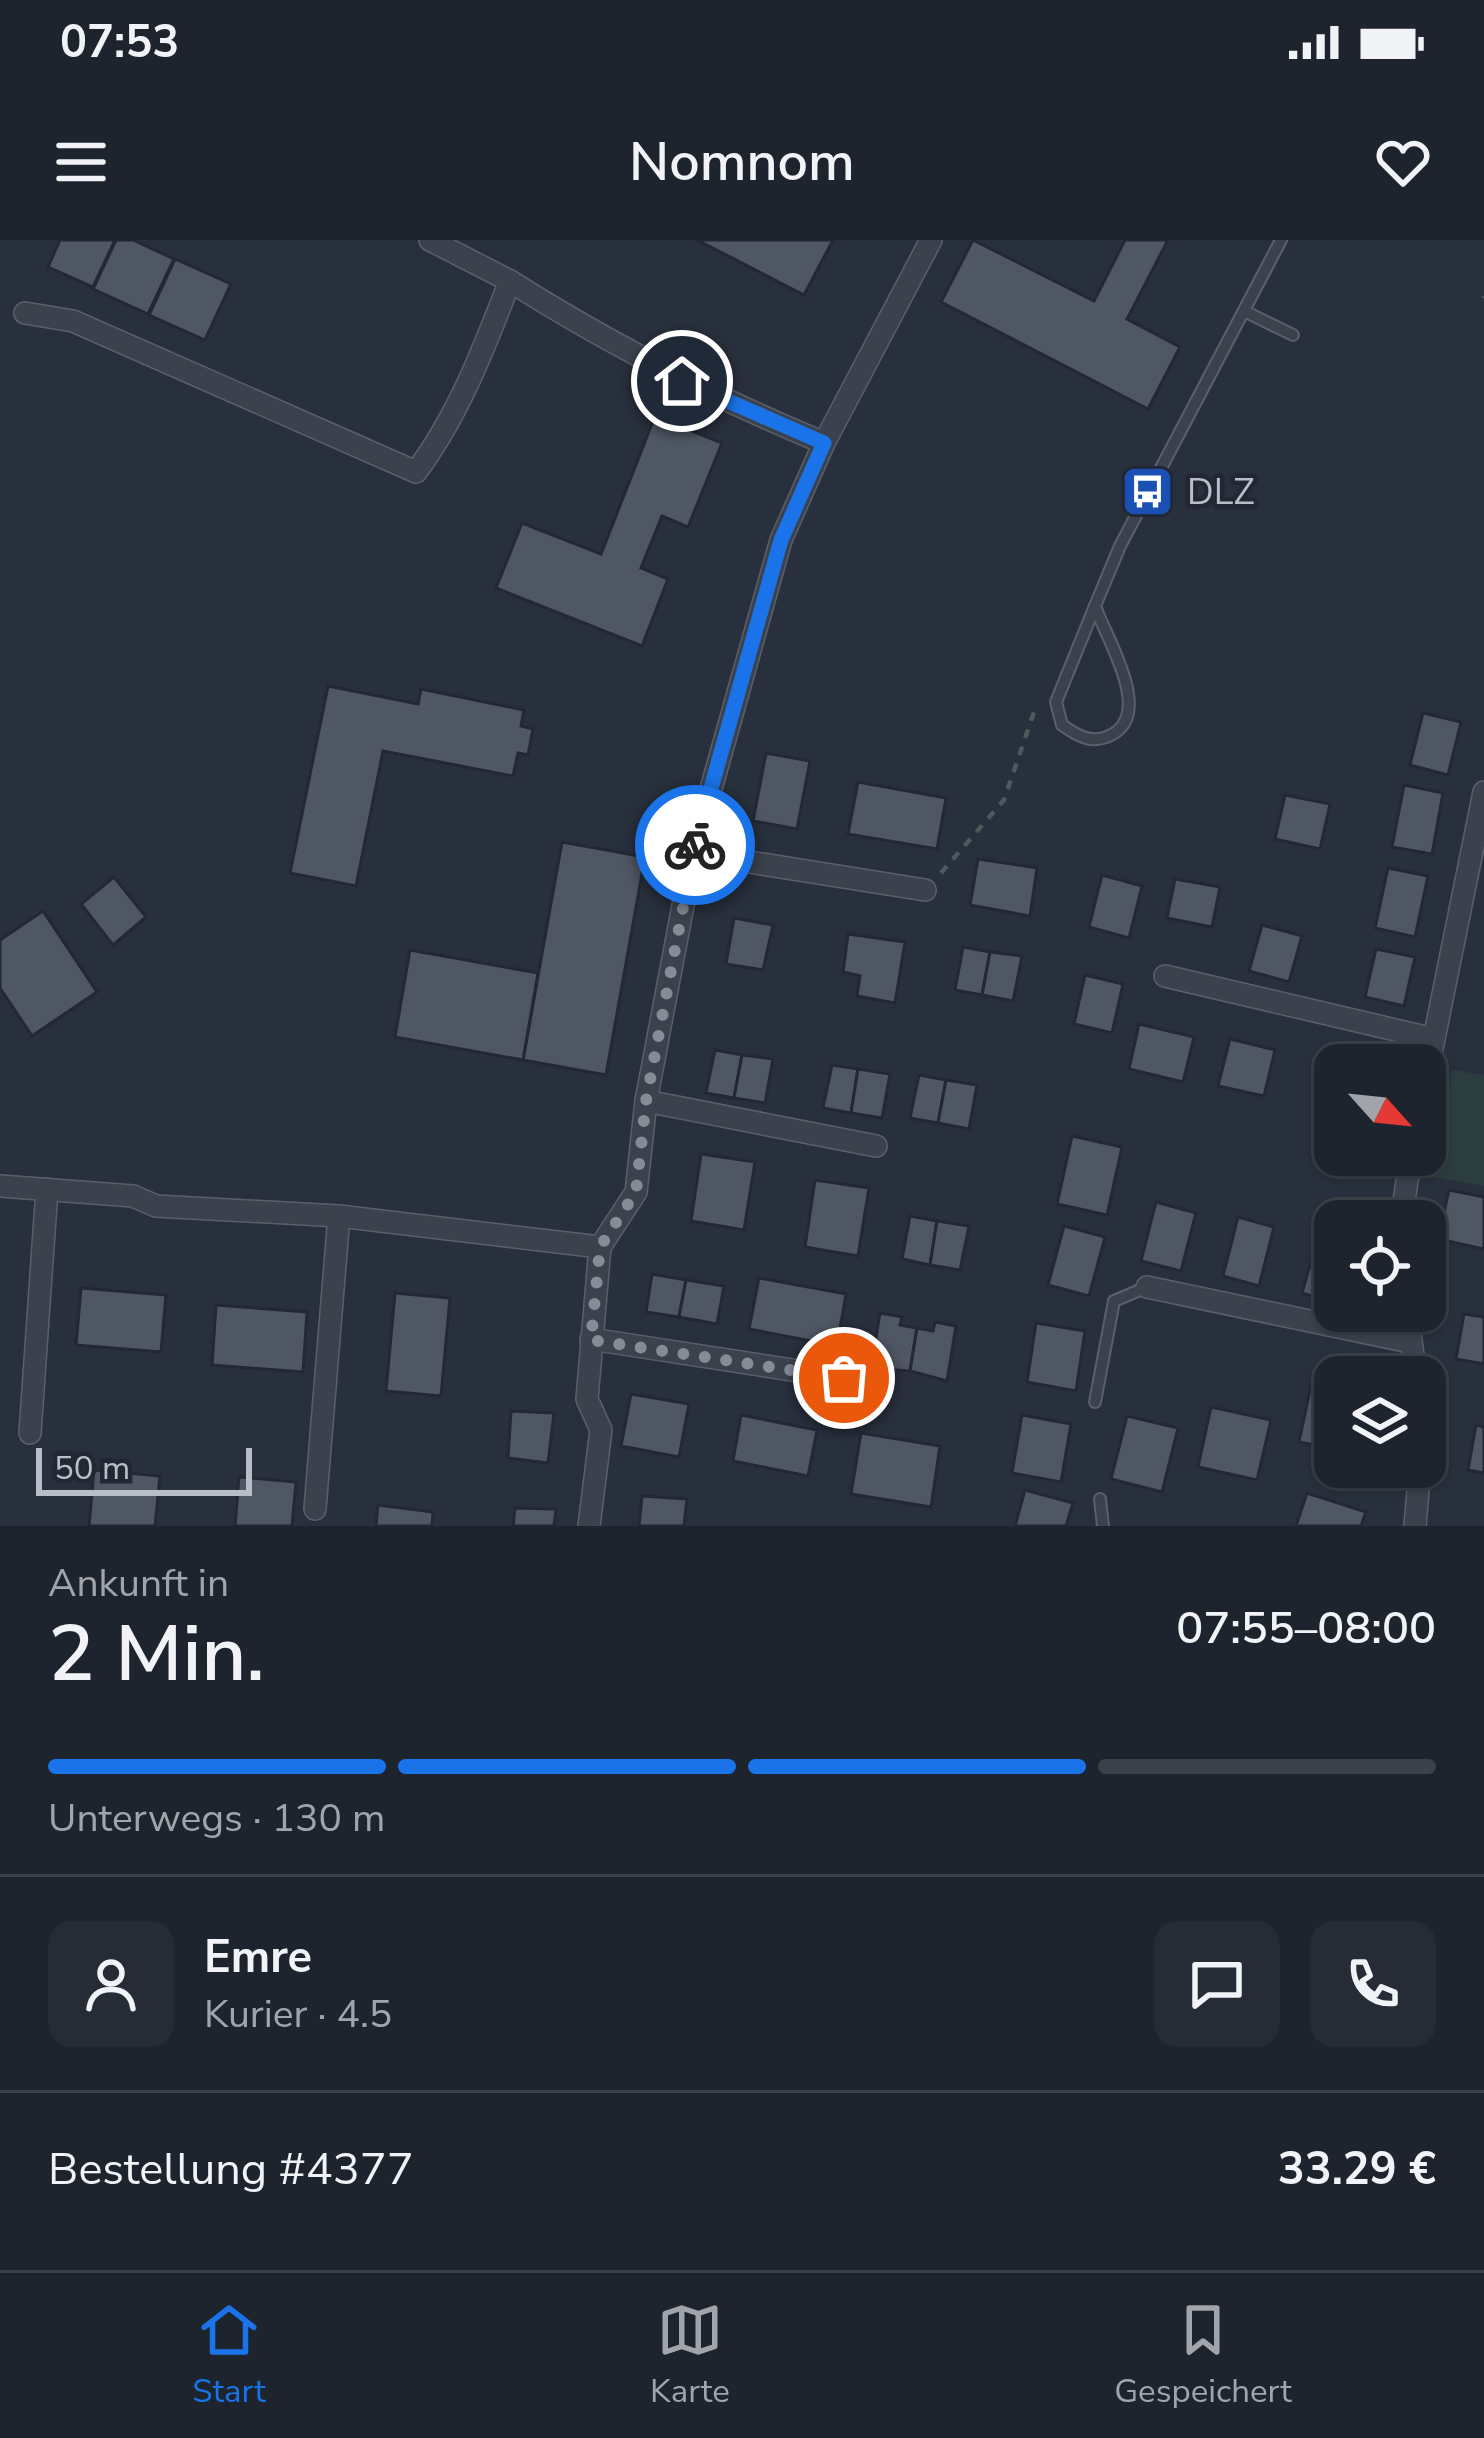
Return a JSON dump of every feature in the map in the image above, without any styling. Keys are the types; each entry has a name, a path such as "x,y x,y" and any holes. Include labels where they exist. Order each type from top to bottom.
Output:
{"street":[{"path":"430,240 696,388 824,443"},
{"path":"589,1526 601,1430 587,1399 600,1247 636,1192 646,1101 693,853 781,540 824,443 931,240"},
{"path":"25,313 73,321 416,472 448,425 510,281"},
{"path":"1433,1044 1484,792"},
{"path":"693,853 926,890"},
{"path":"1166,976 1434,1039"},
{"path":"646,1101 876,1146"},
{"path":"0,1186 133,1196 156,1206 339,1216 600,1247"},
{"path":"31,1433 47,1189"},
{"path":"315,1509 339,1216"},
{"path":"1147,1287 1410,1342"},
{"path":"1409,1332 1412,1356"},
{"path":"591,1340 844,1378"},
{"path":"1415,1526 1418,1488"}],"lane":[{"path":"1095,606 1126,679 1131,709 1122,729 1101,741 1081,738 1062,725 1056,702 1095,606 1120,546 1281,240"},
{"path":"1244,311 1293,335"},
{"path":"1095,1402 1114,1301 1147,1287"},
{"path":"1100,1499 1103,1526"}],"path":[{"path":"926,890 1004,800 1037,702 1056,702"}],"shaded area":[{"path":"1452,1070 1484,1075 1484,1186 1432,1177 1446,1176 1446,1102"}],"building":[{"path":"60,240 115,240 93,287 48,267"},
{"path":"116,240 133,240 174,259 148,314 93,289"},
{"path":"697,240 833,240 804,295"},
{"path":"973,240 1094,301 1125,240 1168,240 1127,319 1180,347 1148,409 941,302"},
{"path":"175,259 231,284 205,340 149,315"},
{"path":"655,416 722,443 688,527 662,516 641,568 668,579 642,646 496,588 522,523 601,554"},
{"path":"328,686 418,704 421,689 524,710 521,726 533,729 528,755 518,753 513,776 383,751 356,886 290,873"},
{"path":"1423,713 1461,722 1448,775 1410,765"},
{"path":"766,753 810,761 797,829 753,821"},
{"path":"858,782 946,798 937,849 848,834"},
{"path":"1404,785 1443,793 1432,854 1392,847"},
{"path":"1285,795 1330,804 1320,849 1275,839"},
{"path":"562,842 645,857 606,1075 523,1060"},
{"path":"978,859 1037,868 1030,916 970,905"},
{"path":"1388,868 1428,876 1415,937 1375,928"},
{"path":"1102,875 1142,886 1129,938 1089,927"},
{"path":"114,877 146,917 113,945 81,904"},
{"path":"1175,879 1220,887 1212,927 1167,918"},
{"path":"43,911 97,992 32,1036 0,988 0,940"},
{"path":"734,918 773,925 763,970 726,964"},
{"path":"1262,925 1302,936 1289,982 1249,971"},
{"path":"848,934 905,942 895,1003 857,996 860,976 843,972"},
{"path":"963,947 990,952 982,995 955,990"},
{"path":"1376,949 1415,957 1404,1006 1365,997"},
{"path":"410,950 538,973 523,1060 395,1037"},
{"path":"990,952 1022,956 1013,1001 982,995"},
{"path":"1085,975 1123,984 1112,1033 1074,1024"},
{"path":"1139,1024 1194,1037 1183,1082 1129,1069"},
{"path":"1230,1039 1275,1050 1264,1096 1218,1086"},
{"path":"715,1050 742,1055 734,1098 706,1093"},
{"path":"742,1055 773,1059 765,1103 734,1098"},
{"path":"832,1065 858,1069 851,1113 823,1108"},
{"path":"858,1069 890,1074 882,1118 851,1113"},
{"path":"919,1075 946,1080 938,1123 910,1118"},
{"path":"946,1080 977,1085 969,1129 938,1123"},
{"path":"1072,1136 1122,1147 1107,1215 1057,1204"},
{"path":"701,1154 755,1162 744,1230 691,1221"},
{"path":"815,1180 869,1188 858,1256 805,1247"},
{"path":"1449,1190 1484,1197 1484,1249 1446,1241"},
{"path":"1156,1202 1196,1213 1181,1271 1141,1261"},
{"path":"910,1216 937,1221 930,1265 902,1259"},
{"path":"1238,1217 1274,1227 1259,1286 1223,1276"},
{"path":"937,1221 969,1226 960,1270 930,1265"},
{"path":"1064,1226 1105,1237 1089,1296 1048,1285"},
{"path":"1314,1251 1314,1297 1302,1293"},
{"path":"652,1274 686,1280 679,1317 646,1312"},
{"path":"759,1278 846,1294 837,1346 749,1329"},
{"path":"686,1280 724,1286 717,1324 679,1317"},
{"path":"81,1288 166,1295 161,1352 76,1345"},
{"path":"395,1293 450,1298 441,1396 386,1391"},
{"path":"216,1305 307,1312 303,1372 212,1365"},
{"path":"880,1313 902,1317 900,1325 917,1328 910,1371 871,1368"},
{"path":"1464,1314 1484,1317 1484,1364 1456,1359"},
{"path":"935,1322 956,1326 947,1381 910,1371 917,1328 933,1331"},
{"path":"1036,1323 1085,1331 1076,1391 1027,1382"},
{"path":"1313,1376 1314,1445 1299,1442"},
{"path":"631,1394 689,1404 679,1457 621,1446"},
{"path":"1211,1407 1271,1420 1257,1480 1198,1467"},
{"path":"511,1411 554,1413 548,1463 508,1458"},
{"path":"741,1415 817,1430 808,1476 733,1461"},
{"path":"1022,1415 1071,1424 1061,1482 1012,1473"},
{"path":"1127,1416 1178,1428 1162,1492 1111,1479"},
{"path":"1476,1425 1484,1427 1484,1473 1468,1470"},
{"path":"861,1433 940,1446 931,1507 851,1494"},
{"path":"94,1470 160,1476 155,1526 89,1526"},
{"path":"239,1477 296,1482 292,1526 235,1526"},
{"path":"1025,1490 1073,1503 1066,1526 1015,1526"},
{"path":"1307,1493 1366,1512 1361,1526 1296,1526"},
{"path":"642,1496 687,1499 684,1526 639,1526"},
{"path":"378,1505 433,1512 432,1526 376,1526"},
{"path":"515,1508 556,1509 554,1526 513,1526"}],"way so far":[{"path":"695,845 646,1101 636,1192 600,1247 591,1340 844,1378"}],"place":[{"name":"DLZ","path":"1148,491"}],"route":[{"path":"682,381 824,443 781,540 695,845"}]}
